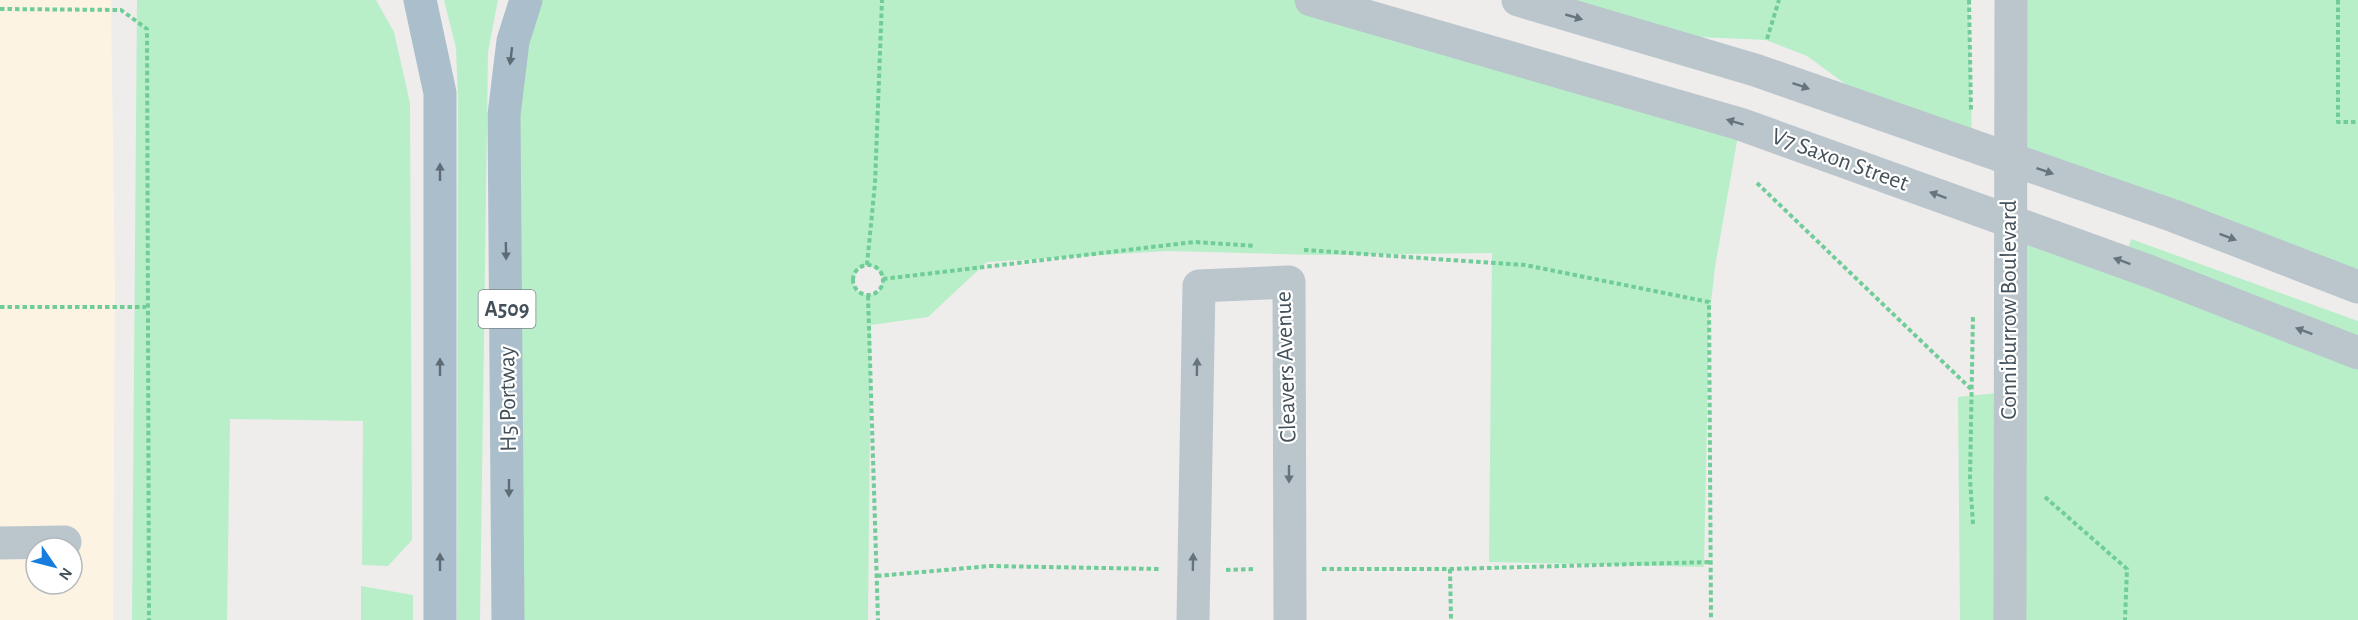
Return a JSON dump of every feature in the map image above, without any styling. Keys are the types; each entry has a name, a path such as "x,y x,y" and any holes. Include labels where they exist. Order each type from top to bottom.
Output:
{"main road":[{"path":"420,0 440,93 440,620"},
{"name":"H5 Portway","path":"508,620 504,116 513,41 526,0"}],"street":[{"name":"V7 Saxon Street","path":"1311,0 1740,124 2151,272 2358,353"},
{"path":"1518,0 1755,70 2174,216 2358,287"},
{"name":"Conniburrow Boulevard","path":"2010,620 2008,425 2011,0"},
{"name":"Cleavers Avenue","path":"1193,620 1199,286 1289,282 1290,620"},
{"path":"0,543 24,543"}],"path":[{"path":"867,265 875,183 882,0"},
{"path":"1777,44 1766,40 1779,0"},
{"path":"2338,0 2338,122 2358,122"},
{"path":"0,9 121,10 147,29 146,308 149,620"},
{"path":"1757,183 1972,390"},
{"path":"883,279 1194,242 1265,247"},
{"path":"1300,249 1525,265 1709,302 1712,620"},
{"path":"867,265 877,269 883,279 879,291 868,296 858,291 853,281 857,270 867,265"},
{"path":"868,296 878,620"},
{"path":"0,308 146,308"},
{"path":"2039,492 2127,569 2125,620"},
{"path":"1450,569 1451,620"}],"shaded area":[{"path":"0,0 111,0 115,286 113,620 0,620"}],"green space":[{"path":"137,0 376,0 394,32 410,103 412,540 388,566 362,565 363,421 230,419 227,620 132,620"},
{"path":"444,0 498,0 488,52 480,620 457,620 458,102 456,48"},
{"path":"526,0 1314,0 1740,124 1715,267 1709,321 1704,567 1489,562 1492,253 1316,255 1167,251 987,262 928,317 871,325 868,620 524,620 504,115","holes":["867,265 877,269 883,279 879,291 868,296 858,291 853,281 857,270"]},
{"path":"1518,0 1969,0 1972,143 1892,118 1807,56 1766,40 1633,34"},
{"path":"2026,0 2358,0 2358,288 2027,166"},
{"path":"2009,225 2358,354 2358,620 1960,620 1958,397 2008,392"},
{"path":"2131,239 2358,321 2358,336 2127,253"},
{"path":"361,586 413,595 413,620 361,620"}]}
